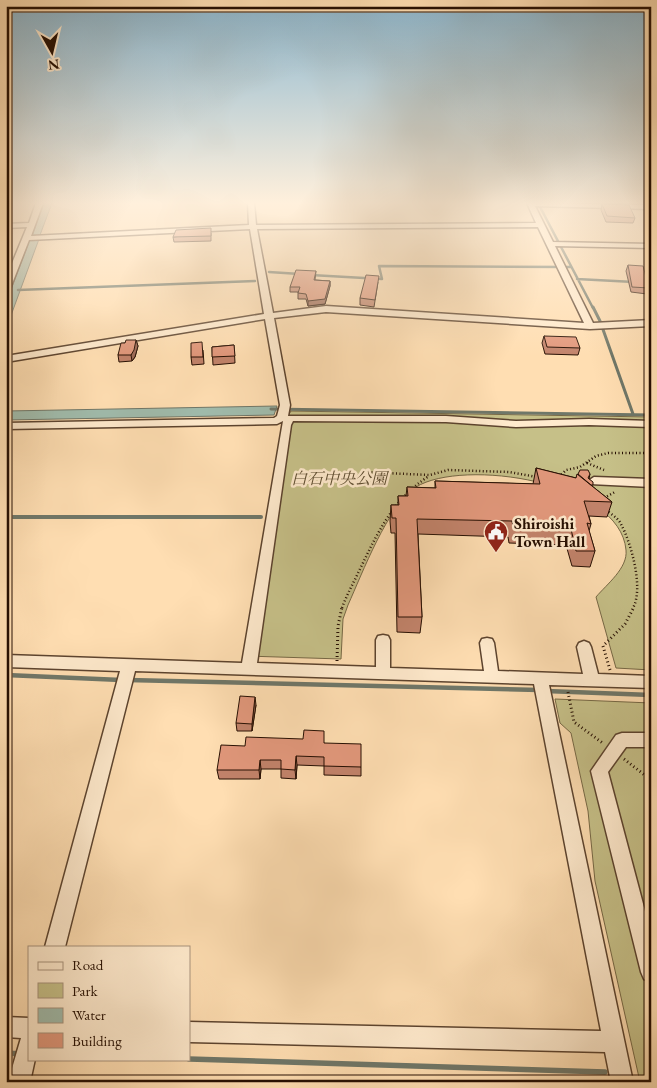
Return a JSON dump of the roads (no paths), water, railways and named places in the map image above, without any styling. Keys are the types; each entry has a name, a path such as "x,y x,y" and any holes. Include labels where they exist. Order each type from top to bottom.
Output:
{"street":[{"path":"6,288 23,254"},
{"path":"6,426 277,420 284,409 258,254"},
{"path":"559,254 561,267 597,326"},
{"path":"6,359 269,316 338,309 597,326 651,323"},
{"path":"250,668 250,653 286,425 290,418 446,419 516,424 588,422 651,424"},
{"path":"594,481 651,483"},
{"path":"383,640 383,673"},
{"path":"488,643 492,677"},
{"path":"584,647 592,680"},
{"path":"6,661 126,676 250,668 492,677 541,686 592,680 651,682"},
{"path":"55,946 126,676"},
{"path":"541,686 622,1082"},
{"path":"651,740 622,740 599,771 651,972"},
{"path":"6,1027 28,1028"},
{"path":"190,1032 614,1042"},
{"path":"21,1073 28,1047"}],"water":[{"path":"24,254 34,254 6,329 6,303"},
{"path":"277,406 274,415 6,420 6,411"}],"waterway":[{"path":"565,254 578,279"},
{"path":"311,275 382,279 379,266 571,267"},
{"path":"269,272 300,274"},
{"path":"578,279 634,282"},
{"path":"578,279 593,308"},
{"path":"18,290 255,281"},
{"path":"593,307 600,321 633,414"},
{"path":"271,409 651,415"},
{"path":"6,517 261,517"},
{"path":"6,675 121,680"},
{"path":"128,680 539,690"},
{"path":"546,691 651,695"},
{"path":"6,1053 22,1054"},
{"path":"190,1059 605,1072"}],"place":[{"name":"Shiroishi Town Hall","path":"496,553"}],"park label":[{"name":"白石中央公園","path":"339,478"}]}
